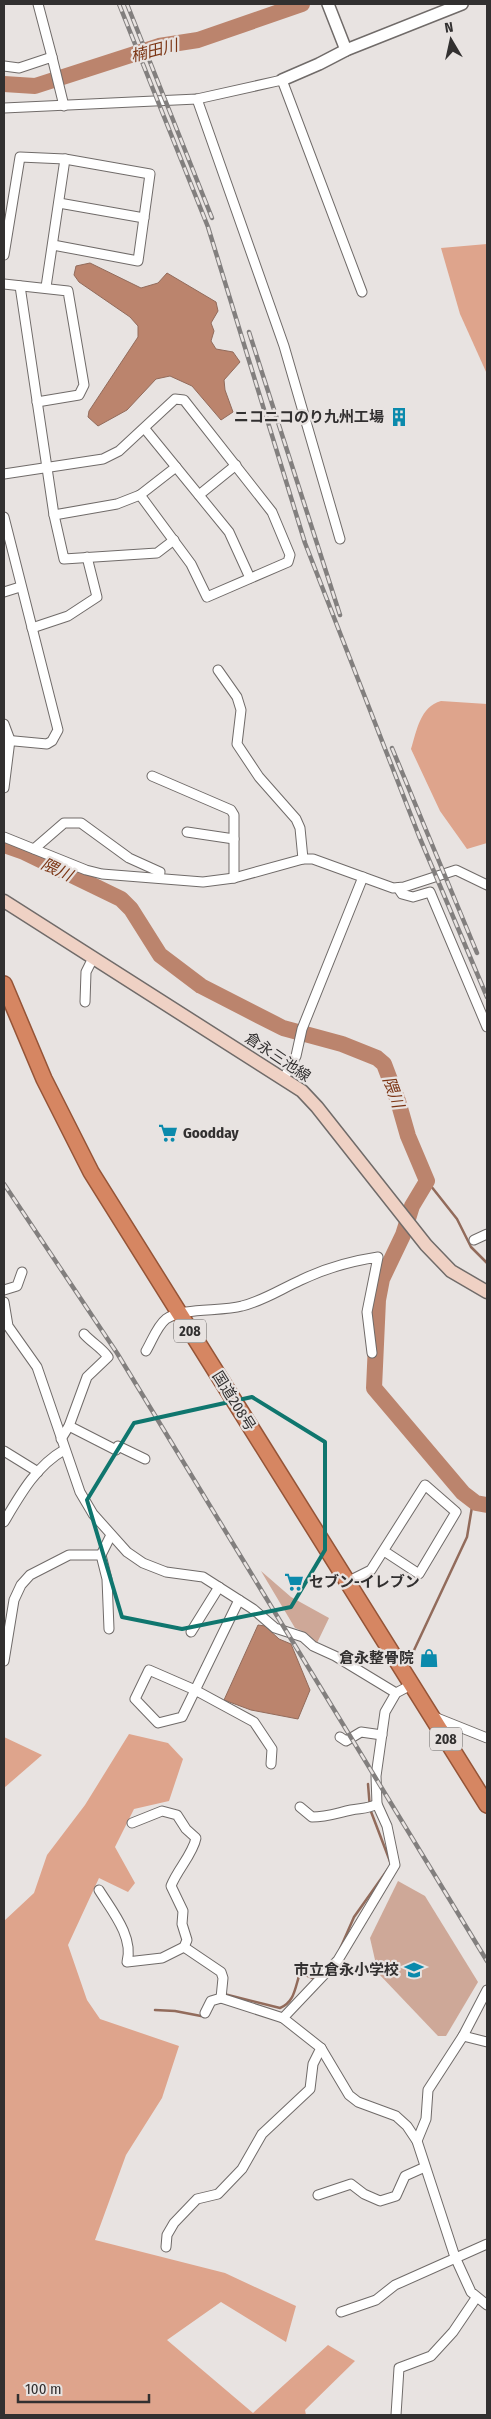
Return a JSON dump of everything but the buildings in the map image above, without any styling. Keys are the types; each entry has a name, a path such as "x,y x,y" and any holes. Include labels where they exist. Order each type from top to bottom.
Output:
{"highway":[{"name":"国道208号","path":"4,984 66,1126 91,1172 487,1805"}],"main road":[{"name":"倉永三池線","path":"4,902 302,1091 317,1107 426,1245 451,1271 476,1288 487,1292"}],"street":[{"path":"38,4 64,106"},
{"path":"4,108 197,99 282,80 346,50 462,4"},
{"path":"329,7 346,50"},
{"path":"4,66 19,68 52,57"},
{"path":"282,80 362,292"},
{"path":"197,99 284,346 340,539"},
{"path":"4,255 20,157 65,160 150,174 138,262 53,245"},
{"path":"46,287 65,160"},
{"path":"59,203 144,218"},
{"path":"4,284 46,287 68,292 84,385 79,395 37,402"},
{"path":"20,286 46,468 64,559 87,556 157,553 174,540"},
{"path":"4,474 103,458 119,451 145,429 175,399 184,400 272,512 290,555 288,562 207,597 191,564 140,495"},
{"path":"145,429 228,532 250,578"},
{"path":"199,495 236,465"},
{"path":"54,515 117,504 140,495 176,466"},
{"path":"4,517 58,730 52,741 47,744 7,740"},
{"path":"32,628 68,616 97,597 87,556"},
{"path":"4,592 20,586"},
{"path":"218,670 237,697 241,710 237,744 259,777 296,819 300,828 302,859"},
{"path":"4,724 7,740 4,788"},
{"path":"152,776 231,810 234,815 234,878"},
{"path":"34,849 64,823 81,823 129,858 160,872 159,877"},
{"path":"187,832 234,840"},
{"path":"4,837 86,870 102,874 159,877 203,882 234,878 302,859 313,859 393,888 456,870 487,884"},
{"path":"284,1078 296,1056 302,1029 363,877"},
{"path":"398,888 402,894 413,897 430,892 487,1026"},
{"path":"85,1002 86,972 93,958"},
{"path":"474,1240 487,1234"},
{"path":"146,1351 159,1327 167,1319 179,1314 224,1310 244,1306 267,1298 302,1279 346,1262 378,1257 367,1312 372,1353"},
{"path":"4,1290 17,1286 22,1272"},
{"path":"4,1302 6,1326 37,1368 80,1492 93,1514 127,1552 143,1563 166,1572 203,1577 239,1600 276,1628 304,1637 313,1646 335,1656 396,1693"},
{"path":"61,1439 69,1426 87,1377 108,1357 102,1348 94,1346 84,1334"},
{"path":"69,1426 116,1450 118,1446 145,1459"},
{"path":"4,1522 25,1486 54,1456 64,1450"},
{"path":"4,1452 38,1472"},
{"path":"348,1582 372,1570 384,1550 425,1485 456,1512 419,1574 384,1550"},
{"path":"109,1629 107,1579 101,1555 111,1535"},
{"path":"4,1661 14,1600 21,1585 30,1575 69,1554 101,1555"},
{"path":"191,1632 219,1587"},
{"path":"239,1600 195,1690 182,1717 158,1723 135,1700 149,1670 195,1690 254,1722 272,1749 271,1764"},
{"path":"283,2018 338,1960 395,1865 387,1826 377,1804 376,1776 385,1712 405,1674"},
{"path":"432,1716 487,1738"},
{"path":"340,1737 346,1741 361,1732 382,1735"},
{"path":"300,1807 312,1817 330,1817 352,1810 365,1810 377,1804"},
{"path":"99,1890 124,1934 129,1954 123,1963 162,1958 184,1947 187,1940 182,1924 183,1911 171,1886 175,1875 195,1845 196,1838 186,1829 178,1816 162,1811 132,1823"},
{"path":"184,1947 221,1972 223,1978 221,1998"},
{"path":"417,2142 426,2119 428,2090 463,2036 487,1990"},
{"path":"206,2013 211,2001 221,1998 283,2018 321,2048 349,2095 358,2102 396,2116 407,2126 417,2142 455,2257 476,2298 487,2305"},
{"path":"463,2036 487,2042"},
{"path":"166,2247 167,2235 174,2223 197,2199 218,2194 242,2169 252,2148 262,2134 310,2089 313,2064 321,2048"},
{"path":"318,2196 351,2184 364,2194 380,2201 396,2196 406,2176 425,2167"},
{"path":"341,2312 376,2300 395,2286 487,2244"},
{"path":"396,2415 399,2368 431,2356 453,2332 476,2298"}],"highlighted area":[{"path":"252,1397 325,1442 325,1550 291,1607 182,1629 122,1617 87,1500 134,1423"}],"shaded area":[{"path":"487,244 487,374 460,314 441,248"},
{"path":"90,263 141,288 158,283 167,273 216,302 218,311 211,323 214,331 211,341 216,349 233,352 240,362 224,380 225,390 233,412 221,420 192,386 170,376 156,379 127,410 98,426 88,417 89,411 138,337 138,326 130,317 79,282 74,275 76,266"},
{"path":"441,701 487,704 487,843 467,849 440,811 411,749 420,720 428,708"},
{"path":"261,1571 291,1597 329,1618 317,1643 295,1628"},
{"path":"258,1625 265,1626 279,1639 291,1644 310,1690 298,1719 251,1710 224,1700"},
{"path":"129,1734 168,1743 183,1759 169,1801 134,1809 115,1847 135,1883 128,1892 99,1878 68,1945 87,2000 100,2019 179,2046 162,2098 126,2155 95,2240 225,2273 296,2306 286,2342 221,2302 167,2340 253,2413 328,2345 355,2361 305,2410 306,2415 4,2415 4,1921 34,1893 47,1855 85,1805"},
{"path":"4,1737 42,1755 4,1788"},
{"name":"市立倉永小学校","path":"398,1881 425,1896 478,1982 446,2036 438,2036 378,1973 370,1938"}],"waterway":[{"name":"楠田川","path":"4,84 35,86 159,46 198,40 302,4"},
{"name":"隈川","path":"4,845 24,852 121,899 131,909 160,955 201,986 283,1028 342,1044 377,1058 384,1064 398,1101 408,1136 427,1181 412,1206 403,1235 382,1279 378,1300 374,1388 463,1493 476,1503 487,1505"},
{"path":"427,1181 457,1219 471,1247 487,1263"},
{"path":"408,1663 467,1537 473,1501"},
{"path":"368,1784 370,1809 391,1864"},
{"path":"340,1949 354,1917 388,1869"},
{"path":"224,1994 280,2008 292,1998 300,1973 313,1978"},
{"path":"155,2010 175,2011 201,2016 202,2013"}],"railway":[{"path":"119,4 208,227 305,543 419,836 487,997"},
{"path":"127,4 212,218"},
{"path":"249,332 340,615"},
{"path":"392,748 477,953"},
{"path":"4,1184 117,1353 487,1961"}],"place":[{"name":"ニコニコのり九州工場","path":"399,417"},
{"name":"Goodday","path":"168,1133"},
{"name":"セブン-イレブン","path":"294,1582"},
{"name":"倉永整骨院","path":"429,1658"},
{"name":"市立倉永小学校","path":"414,1970"}]}
